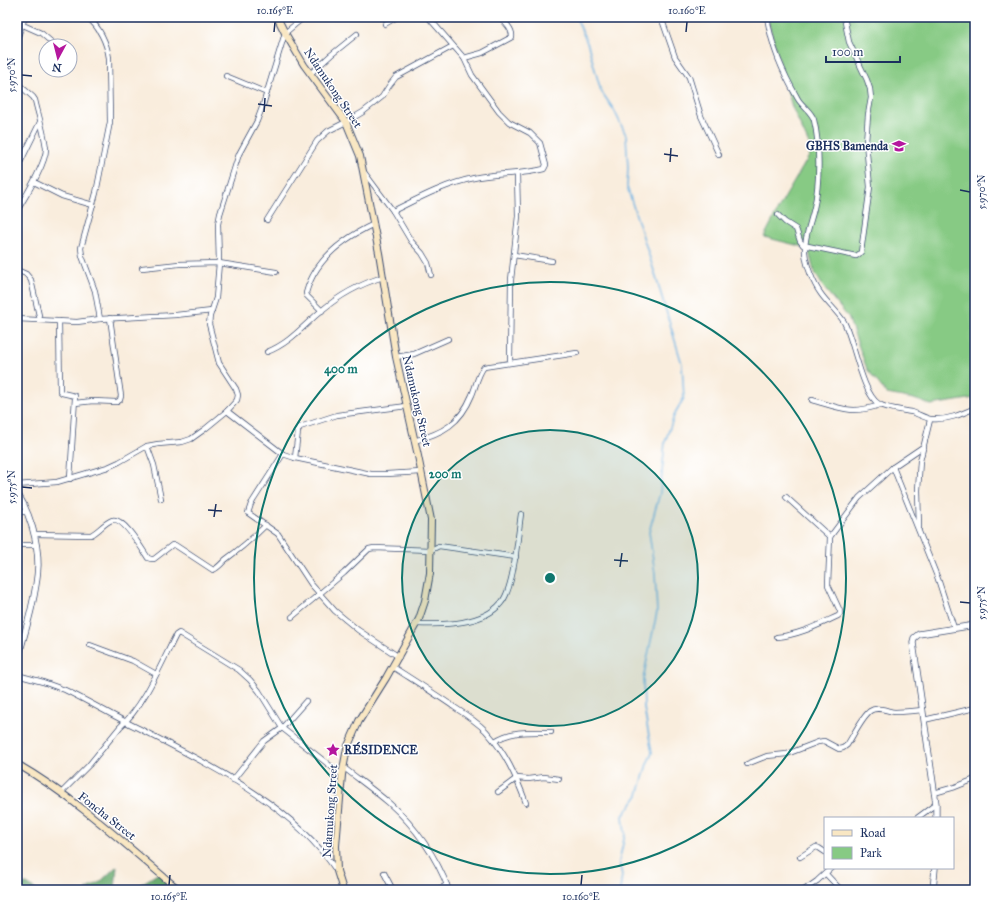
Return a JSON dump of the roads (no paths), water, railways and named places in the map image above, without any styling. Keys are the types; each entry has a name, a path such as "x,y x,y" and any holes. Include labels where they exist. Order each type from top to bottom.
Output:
{"main road":[{"name":"Ndamukong Street","path":"277,17 285,34 310,74 346,122 360,156 374,224 396,357 422,472 430,520 431,550 428,589 417,624 352,734 347,748 343,767 336,834 337,871 343,890"},
{"name":"Foncha Street","path":"17,764 60,793 114,834 179,890"}],"street":[{"path":"17,39 25,17"},
{"path":"87,17 96,25 108,52 110,122 93,205 81,248 82,256 95,290 100,319"},
{"path":"17,485 53,483 70,479 120,462 148,446 182,442 191,439 227,411 236,400 238,394 219,362 209,324 216,298 219,263 218,224 239,154 257,121 285,34 304,17"},
{"path":"385,24 397,17"},
{"path":"393,211 428,194 464,180 486,176 517,174 544,169 546,164 540,143 530,133 508,122 472,75 464,58 428,17"},
{"path":"464,58 482,53 512,37 510,29 499,17"},
{"path":"660,17 675,56 689,77 701,116 719,154"},
{"path":"767,17 777,57 799,100 814,121 818,153 817,191 805,245 807,263 820,294 844,323 870,394 880,405 922,415 930,420 952,417 975,408"},
{"path":"778,215 784,222 796,229 802,244 856,256 861,252 870,187 866,142 871,98 868,80 849,42 844,17"},
{"path":"23,25 42,34 47,38"},
{"path":"310,74 357,34"},
{"path":"267,220 317,141 328,131 363,112 382,97 396,77 453,46"},
{"path":"226,76 267,93"},
{"path":"17,83 33,96 46,146 46,152 34,182 17,211"},
{"path":"17,169 40,122"},
{"path":"364,172 393,211 411,241 426,258 431,275"},
{"path":"510,362 511,280 519,205 517,174"},
{"path":"34,182 62,196 93,205"},
{"path":"322,311 307,296 306,293 316,270 324,259 342,242 374,224"},
{"path":"514,255 552,261"},
{"path":"142,268 179,264 219,263 276,272"},
{"path":"17,270 26,274 31,280 40,320"},
{"path":"267,352 276,349 292,338 322,311 343,295 366,282 383,277"},
{"path":"17,319 77,322 110,318 176,315 212,311"},
{"path":"75,403 93,401 116,402 120,400 122,396 110,318"},
{"path":"59,321 60,391 62,393 74,396 75,403 70,479"},
{"path":"396,357 414,354 448,338"},
{"path":"414,441 441,432 455,421 472,396 481,370 484,367 577,353"},
{"path":"812,400 853,411 864,410 880,405"},
{"path":"295,458 298,431 300,427 337,415 407,406"},
{"path":"227,411 284,454 295,458 371,474 422,472"},
{"path":"919,532 918,490 920,461 930,420"},
{"path":"148,446 156,472 161,498"},
{"path":"777,637 796,634 807,630 840,614 840,610 828,585 830,537 859,498 893,467 924,446"},
{"path":"284,454 249,509 248,513 278,534 311,584 343,619 399,656"},
{"path":"893,467 938,579 954,628"},
{"path":"17,492 34,534 38,564 35,589 17,661"},
{"path":"786,497 830,537"},
{"path":"17,512 26,512"},
{"path":"417,624 443,624 471,620 479,618 495,609 502,603 506,597 516,558 521,514"},
{"path":"34,534 91,535 96,533 114,519 118,520 129,530 148,558 154,559 172,545 175,545 213,570 217,569 240,550 266,525"},
{"path":"17,545 36,545"},
{"path":"292,617 344,573 369,549 431,550 439,546 516,558"},
{"path":"936,817 936,804 913,643 914,638 919,634 975,625"},
{"path":"60,793 89,765 120,727 126,722 148,689 176,635 179,633 239,670 259,691 282,728 342,775"},
{"path":"90,645 133,661 156,674"},
{"path":"392,667 469,717 485,730 495,741 509,762 517,778 526,803"},
{"path":"17,676 30,678 65,690 194,757 233,780 268,803 296,826 321,850 337,871"},
{"path":"233,780 264,741 282,728 306,701"},
{"path":"924,720 975,708"},
{"path":"746,764 768,756 787,754 824,741 839,748 843,748 848,745 867,714 872,710 879,709 894,712 907,712 923,710"},
{"path":"495,741 516,732 551,732"},
{"path":"343,767 388,802 406,820 432,852 448,888 437,890"},
{"path":"498,792 517,778 544,777 559,779"},
{"path":"934,793 975,779"},
{"path":"917,817 936,804"},
{"path":"800,857 816,847 824,851"},
{"path":"804,890 826,874 830,869"},
{"path":"933,890 935,869"},
{"path":"384,874 393,890"},
{"path":"826,874 841,890"}],"waterway":[{"path":"576,17 588,45 601,91 614,110 626,135 628,168 627,187 682,364 684,398 675,413 665,442 660,493 649,532 655,574 657,612 643,679 644,708 652,753 647,764 638,795 623,816 625,834 619,862 622,875 620,890"}],"place":[{"name":"GBHS Bamenda","path":"899,146"},
{"name":"RÉSIDENCE","path":"333,750"}]}
